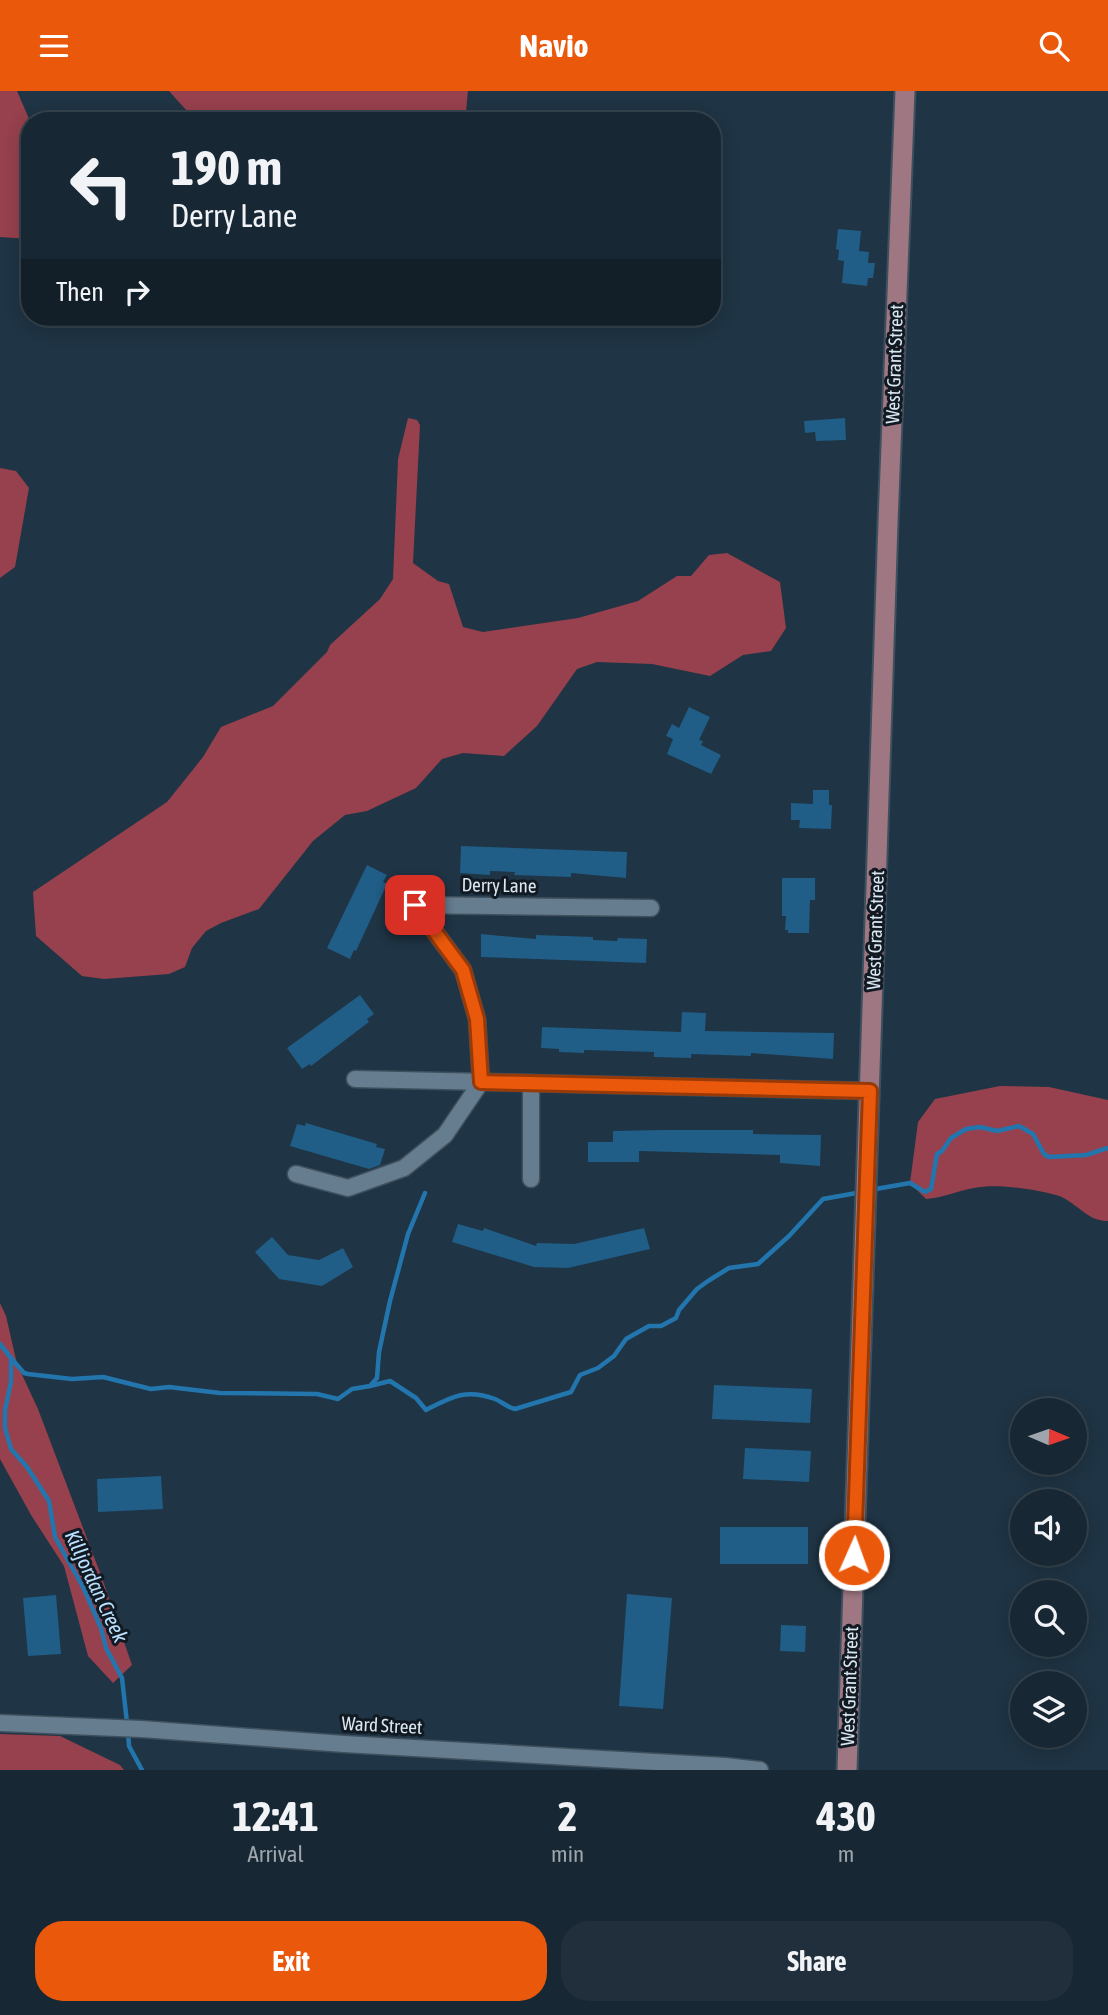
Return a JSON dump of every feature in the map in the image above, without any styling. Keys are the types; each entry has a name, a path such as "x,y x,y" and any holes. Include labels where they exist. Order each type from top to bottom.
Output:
{"main road":[{"name":"West Grant Street","path":"846,1770 887,536 905,91"}],"street":[{"name":"Derry Lane","path":"481,1082 477,1019 463,970 415,905 651,908"},
{"path":"355,1079 870,1091"},
{"path":"296,1174 348,1188 404,1168 445,1135 481,1082"},
{"path":"531,1083 531,1179"},
{"name":"Ward Street","path":"0,1723 141,1729 760,1770"}],"shaded area":[{"path":"0,91 17,91 26,112 21,112 21,238 0,237"},
{"path":"169,91 468,91 466,112 188,112"},
{"path":"408,418 417,420 420,425 413,563 438,581 449,584 463,627 483,632 578,618 638,601 677,576 691,576 709,555 727,553 780,582 786,628 771,651 743,655 710,676 652,664 597,662 577,669 537,726 504,756 463,753 442,759 416,788 367,811 345,815 313,841 259,909 206,931 192,948 185,967 169,974 104,979 82,976 36,936 33,892 167,802 203,757 221,727 273,706 327,652 330,645 380,599 393,579 398,459"},
{"path":"0,468 16,471 29,488 15,567 0,578"},
{"path":"1000,1086 1049,1087 1108,1100 1108,1221 1087,1215 1056,1195 1037,1191 1004,1186 983,1187 926,1199 910,1183 918,1122 935,1099"},
{"path":"0,1303 6,1316 17,1364 38,1409 132,1665 113,1683 88,1656 64,1566 31,1515 0,1459"},
{"path":"0,1734 60,1736 120,1765 124,1770 0,1770"}],"building":[{"path":"838,229 861,231 859,251 869,252 868,263 875,263 873,278 868,278 867,286 842,283 844,261 838,260"},
{"path":"845,418 846,440 816,441 815,432 805,433 804,421"},
{"path":"689,707 710,717 699,740 703,741 701,745 721,755 711,774 667,754 673,739 666,736 672,724 679,728"},
{"path":"813,790 829,790 829,805 832,805 831,829 799,828 800,820 791,820 791,803 813,804"},
{"path":"461,846 627,852 626,878 571,873 571,877 514,875 515,872 490,871 490,875 460,873"},
{"path":"367,865 387,875 383,882 387,884 350,959 327,948"},
{"path":"782,878 815,878 815,900 810,900 809,933 788,933 788,930 785,930 786,916 782,916"},
{"path":"481,934 536,939 536,935 593,937 593,940 617,941 618,938 647,939 646,963 481,957"},
{"path":"360,995 374,1014 367,1019 369,1022 311,1066 310,1064 302,1069 287,1048"},
{"path":"682,1012 706,1013 705,1031 834,1033 833,1059 751,1053 751,1056 691,1054 691,1058 654,1057 654,1052 584,1050 584,1053 541,1048 542,1027 681,1032"},
{"path":"306,1123 377,1144 376,1147 385,1149 380,1165 369,1169 290,1146 297,1124 305,1126"},
{"path":"753,1130 753,1134 821,1135 820,1166 780,1163 780,1155 639,1151 639,1162 588,1162 588,1142 613,1142 613,1131"},
{"path":"458,1224 483,1231 484,1228 536,1246 537,1243 574,1244 644,1228 650,1249 568,1268 534,1267 452,1242"},
{"path":"272,1237 288,1255 319,1260 343,1248 353,1267 322,1286 279,1279 255,1252"},
{"path":"714,1385 812,1389 810,1423 712,1419"},
{"path":"745,1448 811,1451 809,1482 743,1479"},
{"path":"161,1476 163,1509 98,1512 97,1479"},
{"path":"720,1527 808,1527 808,1564 720,1564"},
{"path":"627,1594 672,1598 663,1709 619,1706"},
{"path":"56,1595 61,1654 28,1656 23,1598"},
{"path":"781,1625 806,1626 805,1652 780,1651"}],"waterway":[{"path":"870,1190 910,1183 925,1192 931,1189 937,1154 951,1138 966,1129 980,1127 997,1131 1019,1126 1033,1134 1044,1154 1049,1157 1086,1155 1108,1148"},
{"path":"370,1386 390,1381 416,1398 426,1410 467,1394 495,1399 515,1409 571,1392 580,1375 598,1368 614,1356 626,1339 649,1326 661,1326 676,1318 679,1310 697,1289 708,1281 729,1268 758,1264 789,1236 823,1199 862,1192"},
{"path":"11,1358 28,1374 72,1379 103,1377 151,1389 169,1387 220,1393 317,1394 338,1399 352,1389 370,1386 377,1378 379,1352 390,1301 408,1234 425,1193"},
{"name":"Killjordan Creek","path":"0,1344 11,1358 11,1382 5,1410 5,1428 11,1449 27,1467 49,1501 55,1537 83,1587 101,1628 106,1648 122,1678 127,1723"},
{"name":"Killjordan Creek","path":"128,1732 129,1746 142,1770"}],"route":[{"path":"415,905 463,970 477,1019 481,1082 870,1091 854,1555"}]}
